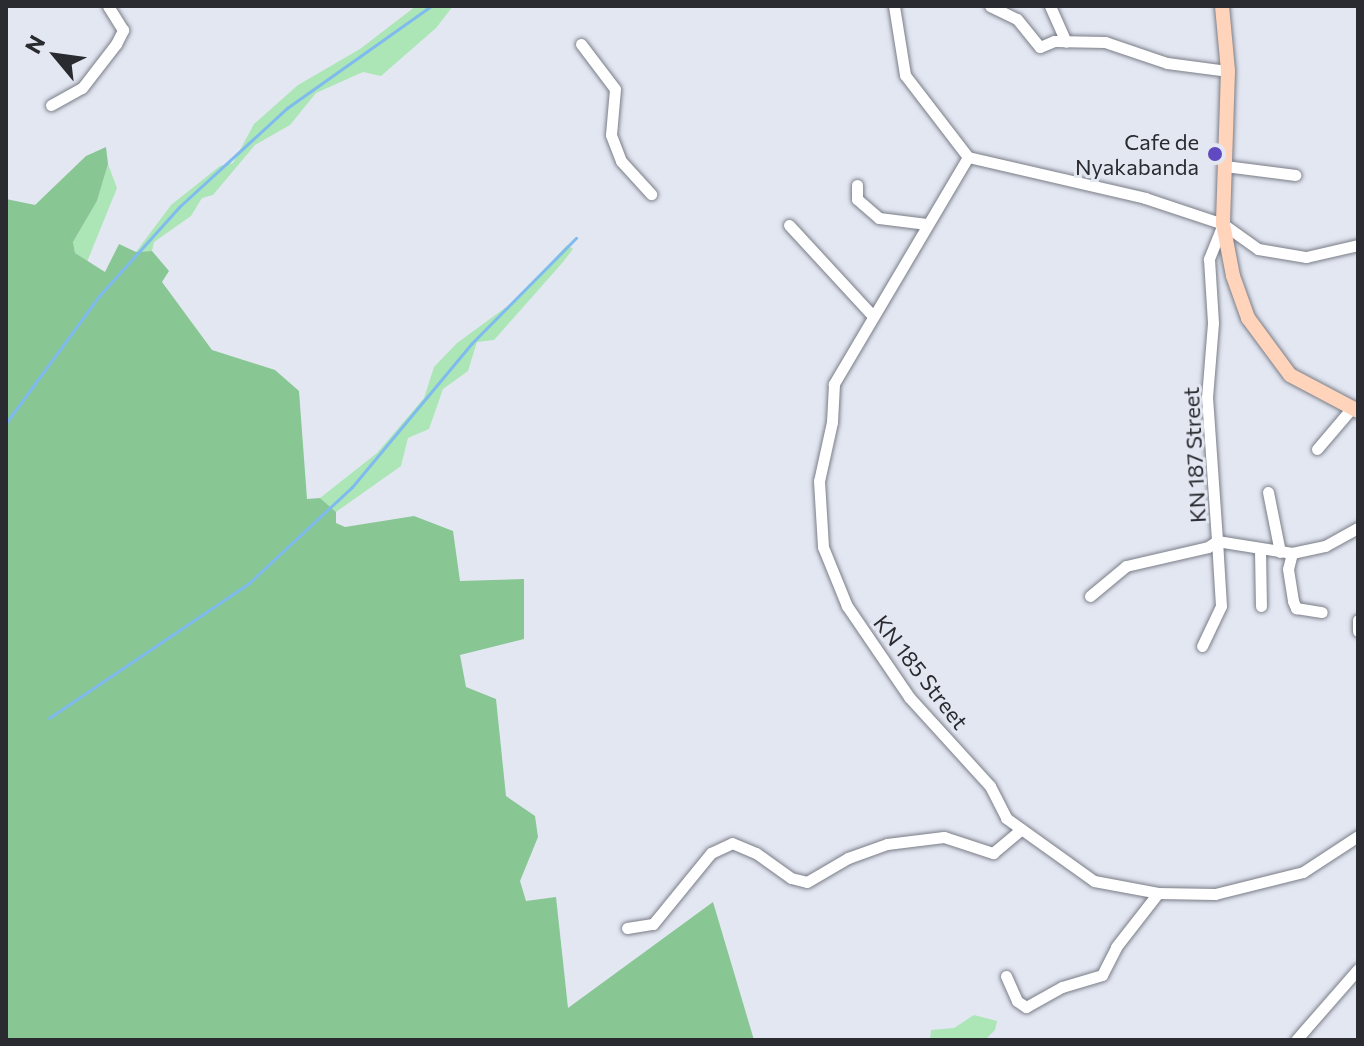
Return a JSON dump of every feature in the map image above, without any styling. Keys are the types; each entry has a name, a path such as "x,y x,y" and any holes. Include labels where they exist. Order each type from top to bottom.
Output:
{"main road":[{"path":"1222,6 1228,71 1223,224 1233,276 1248,318 1290,375 1354,410"}],"street":[{"path":"51,105 82,88 116,44 123,30 108,6"},
{"path":"894,6 905,75 948,125 968,157 1145,198 1223,224 1258,249 1282,254 1332,254 1358,245"},
{"path":"990,6 1017,19 1040,47 1066,42 1119,44 1167,63 1228,71"},
{"path":"1050,6 1066,42"},
{"path":"581,44 615,89 611,135 621,161 651,194"},
{"name":"KN 185 Street","path":"968,157 871,314 834,384 832,422 819,481 823,547 867,639 909,697 990,786 1006,818 1094,881 1118,882 1158,893 1215,894 1303,872 1358,836"},
{"path":"1225,166 1295,175"},
{"path":"857,185 857,199 879,218 927,224"},
{"name":"KN 187 Street","path":"1223,224 1209,259 1213,323 1207,397 1217,541 1286,552 1325,546 1358,528"},
{"path":"789,225 871,314"},
{"path":"1317,449 1354,410"},
{"path":"1268,492 1286,552 1296,608 1322,612"},
{"path":"1090,596 1126,566 1208,547 1217,541"},
{"path":"1202,646 1221,606 1217,541"},
{"path":"1260,550 1261,606"},
{"path":"1358,620 1358,631"},
{"path":"627,928 653,924 711,853 732,843 756,853 791,878 807,882 887,844 944,837 993,853 1020,830"},
{"path":"1006,976 1017,1001 1026,1007 1062,987 1102,975 1116,947 1158,893"},
{"path":"1296,1040 1358,969"}],"green space":[{"path":"416,6 453,6 436,28 381,76 363,72 316,93 290,125 255,145 213,195 202,198 191,216 154,242 152,251 136,252 171,205 220,166 233,163 254,124 298,85 360,49"},
{"path":"106,147 108,164 97,201 73,242 75,253 105,272 119,244 136,252 152,251 169,271 162,282 212,350 275,370 299,391 307,499 320,498 336,512 336,523 345,527 414,516 453,531 460,581 524,579 524,639 460,655 466,687 496,699 506,796 535,816 538,837 520,881 526,901 556,897 568,1008 713,902 754,1040 6,1040 6,199 35,205 86,156"},
{"path":"108,164 117,188 87,262 75,253 73,242 97,201"},
{"path":"567,245 573,249 494,340 477,342 468,371 443,389 429,429 408,438 401,466 336,512 320,498 377,453 424,398 434,367 457,343 520,297"},
{"path":"974,1015 997,1021 995,1030 985,1040 930,1040 931,1030 954,1028"}],"waterway":[{"path":"6,423 99,296 179,207 287,108 431,6"},
{"path":"49,718 249,583 352,487 472,343 576,238"}],"place":[{"name":"Cafe de Nyakabanda","path":"1215,154"}]}
